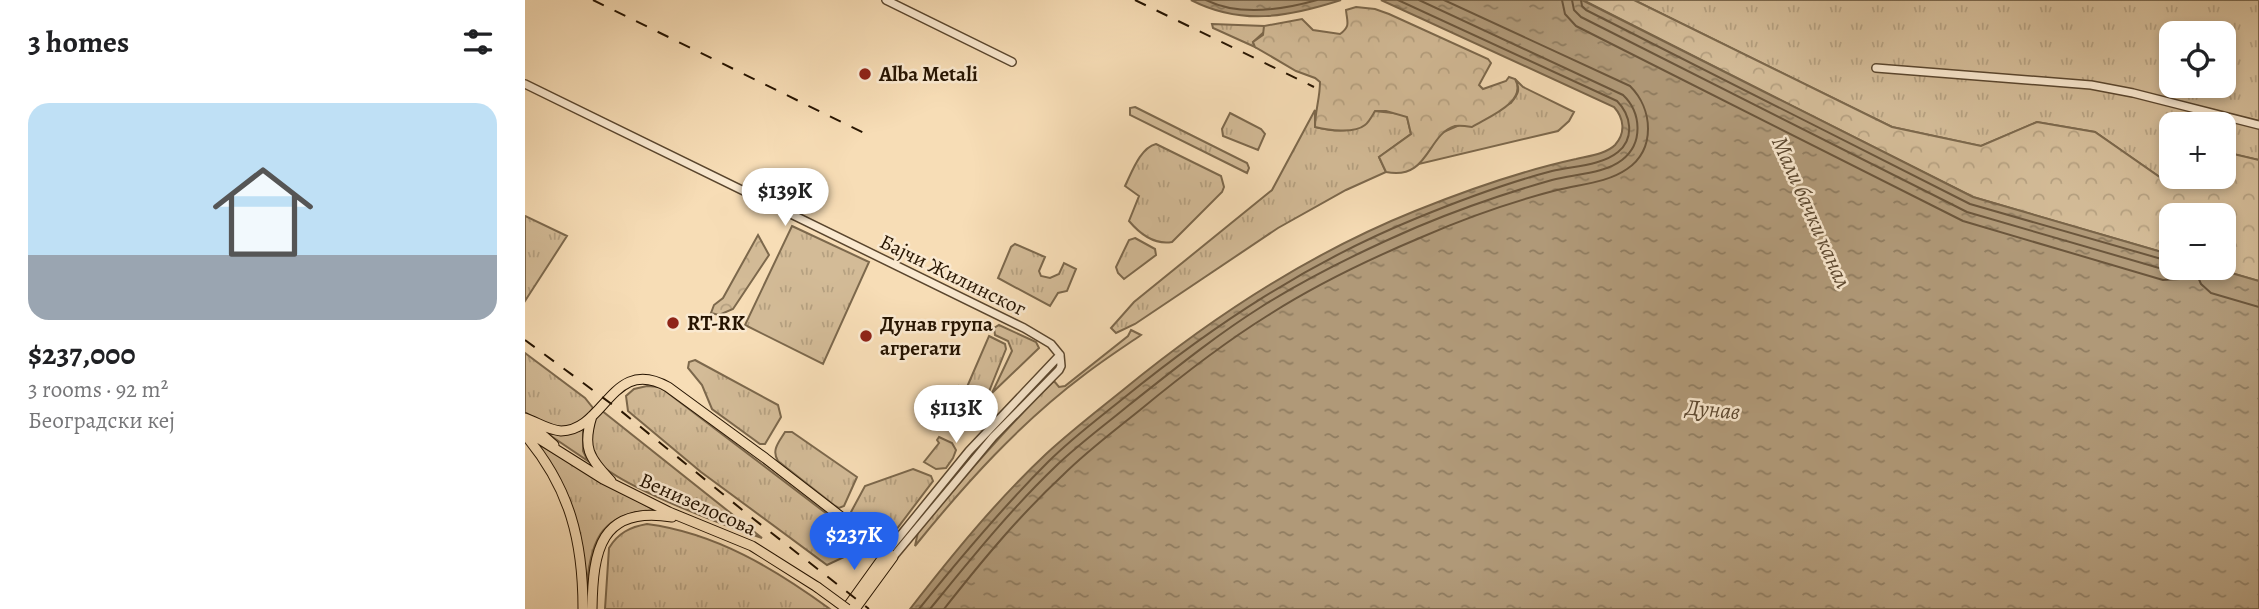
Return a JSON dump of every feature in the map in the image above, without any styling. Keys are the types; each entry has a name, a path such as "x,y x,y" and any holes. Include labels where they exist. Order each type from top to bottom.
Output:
{"main road":[{"path":"525,418 549,429 573,429 593,414 617,388 642,379 662,383 890,554"},
{"path":"593,414 587,431 587,446 593,460 615,486"},
{"name":"Венизелосова","path":"525,418 563,453"},
{"name":"Венизелосова","path":"525,430 615,486 762,552 846,609"},
{"path":"525,435 551,469 571,515 582,566 583,609"},
{"path":"592,609 595,559 599,547 611,529 637,516 654,515 691,520"},
{"path":"846,609 890,554"},
{"path":"855,609 890,554"}],"street":[{"path":"886,0 1012,62"},
{"path":"1876,68 2091,85 2259,125"},
{"name":"Бајчи Жилинског","path":"525,84 1024,328 1042,338 1060,355 1062,360 890,554"}],"green space":[{"path":"1583,0 1634,0 1892,127 1981,146 2037,122 2095,132 2159,177 2159,189 2236,189 2236,155 2259,160 2259,281 2236,274 2236,203 2159,203 2159,251 1973,197"},
{"path":"1634,0 2259,0 2259,160 2236,155 2236,112 2159,112 2159,177 2095,132 2037,122 1981,146 1892,127"},
{"path":"1356,7 1389,14 1488,59 1491,63 1479,85 1483,89 1506,81 1509,77 1515,79 1518,87 1516,95 1504,108 1472,127 1457,126 1446,131 1411,170 1400,173 1386,172 1379,157 1411,134 1407,117 1375,111 1366,124 1354,130 1315,127 1320,82 1255,47 1253,42 1263,35 1264,26 1302,19 1313,30 1340,34 1347,26 1346,10"},
{"path":"1212,24 1264,26 1264,32 1253,42 1255,47 1213,28"},
{"path":"1515,79 1523,87 1574,112 1569,121 1558,131 1419,164 1441,133 1511,103 1518,92"},
{"path":"1135,107 1247,163 1247,173 1130,115 1130,108"},
{"path":"1315,110 1315,127 1341,131 1356,128 1374,111 1403,114 1407,117 1411,134 1379,157 1386,172 1346,190 1278,228 1135,324 1116,333 1111,328 1134,302 1272,190"},
{"path":"1230,113 1261,129 1265,134 1258,150 1223,136 1222,129"},
{"path":"1156,144 1221,176 1224,187 1172,242 1160,242 1148,237 1129,221 1139,196 1125,186 1141,155"},
{"path":"525,216 567,236 525,301"},
{"path":"792,226 869,262 823,364 745,325"},
{"path":"758,235 769,255 733,309 719,315 711,313 714,305 723,298"},
{"path":"1135,238 1155,249 1156,255 1124,279 1116,267 1129,240"},
{"path":"1015,244 1045,257 1039,271 1041,276 1050,278 1059,274 1064,263 1076,269 1067,291 1058,293 1050,306 998,278 1011,247"},
{"path":"999,325 1036,342 1039,348 992,393 1012,351 1008,341 995,335 994,328"},
{"path":"1131,330 1141,335 1091,370 1038,413 974,477 915,546 918,532 1001,436 1054,381 1059,387 1065,386 1128,336"},
{"path":"989,336 1005,344 1006,349 988,394 967,387"},
{"path":"525,353 585,398 593,408 585,417 577,423 561,427 544,423 525,412"},
{"path":"695,360 778,405 781,417 765,444 760,444 712,409 702,385 688,368 689,362"},
{"path":"959,386 985,400 956,429 938,420 953,391"},
{"path":"660,387 856,536 857,551 827,565 701,472 628,411 626,396 634,389"},
{"path":"601,410 762,538 644,491 603,467 593,456 589,444 594,420"},
{"path":"583,429 583,451 588,461 548,434 569,434"},
{"path":"785,432 792,432 857,477 844,506 839,508 834,505 778,461 776,450"},
{"path":"939,437 952,443 956,450 946,468 936,469 924,462 939,443"},
{"path":"538,444 654,510 623,516 603,530 592,553 587,584 579,534"},
{"path":"913,469 931,476 933,481 890,538 873,534 853,517 851,512 865,486"},
{"path":"647,524 697,535 721,544 788,580 830,609 605,609 609,548 616,538 625,532"}],"water":[{"path":"1191,0 1341,0 1302,11 1247,16 1210,8"},
{"path":"1381,0 1582,0 1973,197 2159,251 2159,280 2236,280 2236,274 2259,281 2259,609 910,609 975,529 1046,454 1191,337 1299,267 1375,228 1494,182 1602,153 1615,145 1621,136 1620,116 1614,107"}],"railway":[{"path":"593,0 870,136"},
{"path":"1135,0 1314,87"},
{"path":"525,340 621,411 869,609"}],"place":[{"name":"Alba Metali","path":"865,74"},
{"name":"RT-RK","path":"673,323"},
{"name":"Дунав група агрегати","path":"866,336"}],"water label":[{"name":"Мали бачки канал","path":"1812,212"},
{"name":"Дунав","path":"1713,409"}]}
